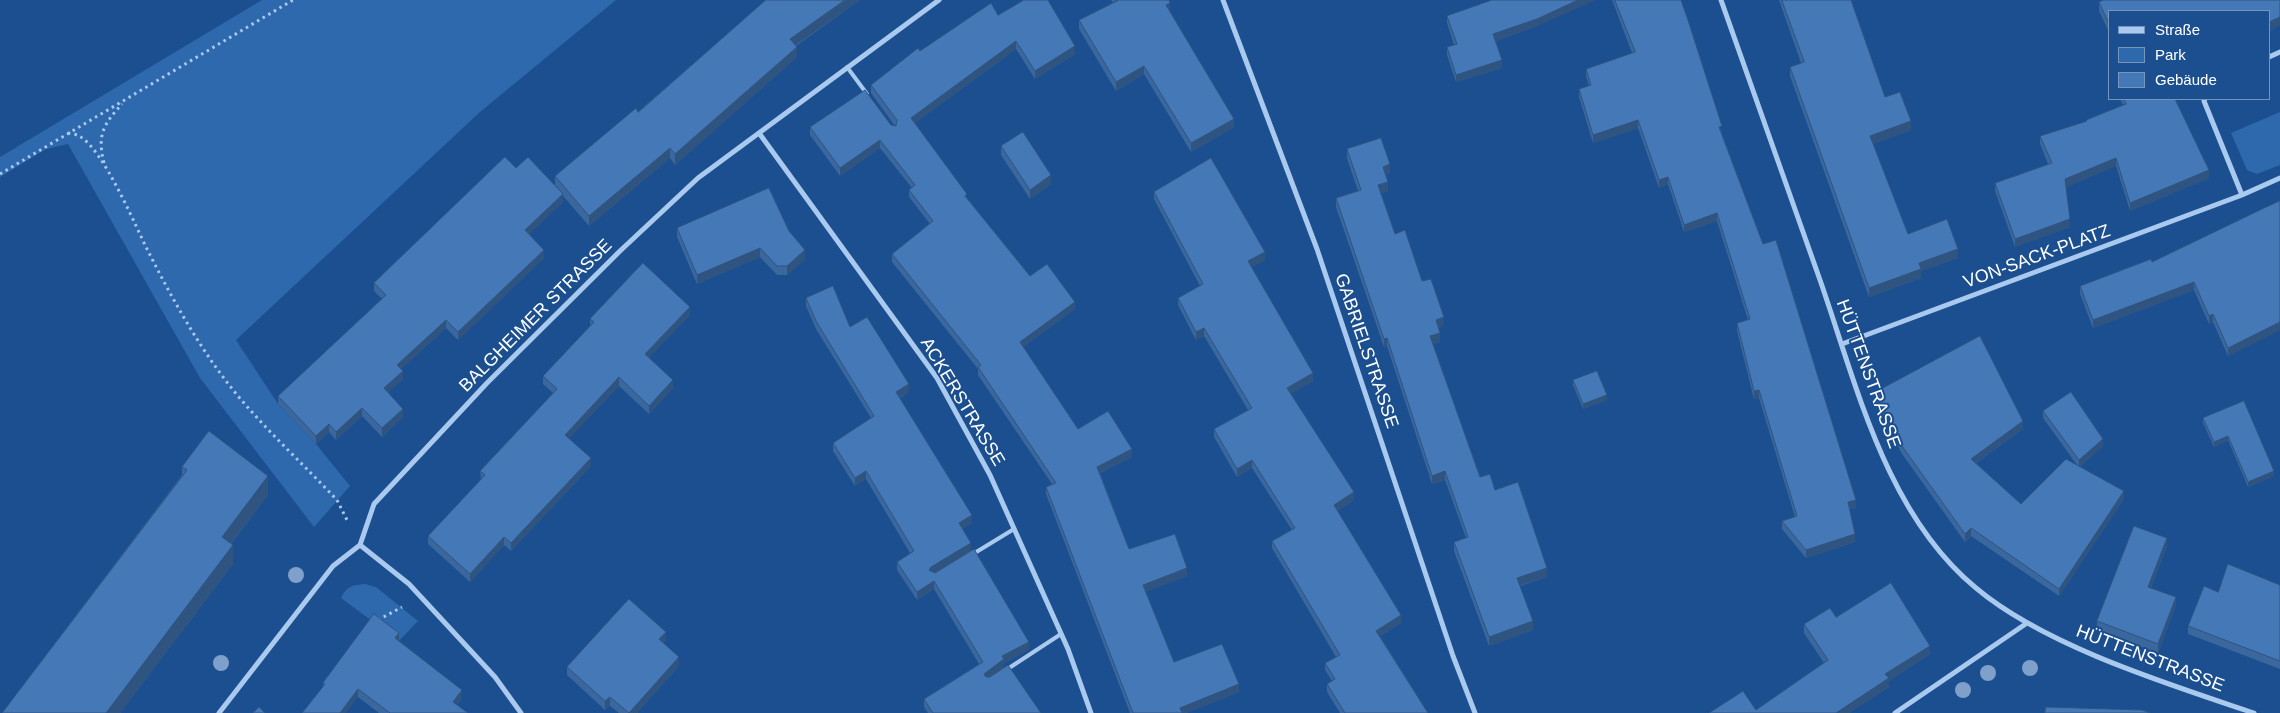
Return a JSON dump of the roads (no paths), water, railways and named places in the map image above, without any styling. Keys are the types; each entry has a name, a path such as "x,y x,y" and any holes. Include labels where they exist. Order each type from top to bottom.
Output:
{"street":[{"name":"BALGHEIMER STRASSE","path":"360,545 374,504 487,383 620,251 698,178 939,0"},
{"name":"GABRIELSTRASSE","path":"1223,0 1317,249 1450,646 1475,713"},
{"name":"HÜTTENSTRASSE","path":"1721,0 1842,344 1869,428 1900,491 1941,556 1977,589 2027,623 2108,659 2188,691 2254,713"},
{"path":"2204,100 2242,195"},
{"name":"ACKERSTRASSE","path":"759,133 936,378 990,475 1061,634 1091,713"},
{"name":"VON-SACK-PLATZ","path":"1842,344 2242,195 2280,178"},
{"path":"219,713 333,566 360,545 408,584 495,677 521,713"},
{"path":"1895,713 2027,623"}],"lane":[{"path":"847,68 871,99"},
{"path":"966,558 1014,529"},
{"path":"1004,671 1061,634"}]}
